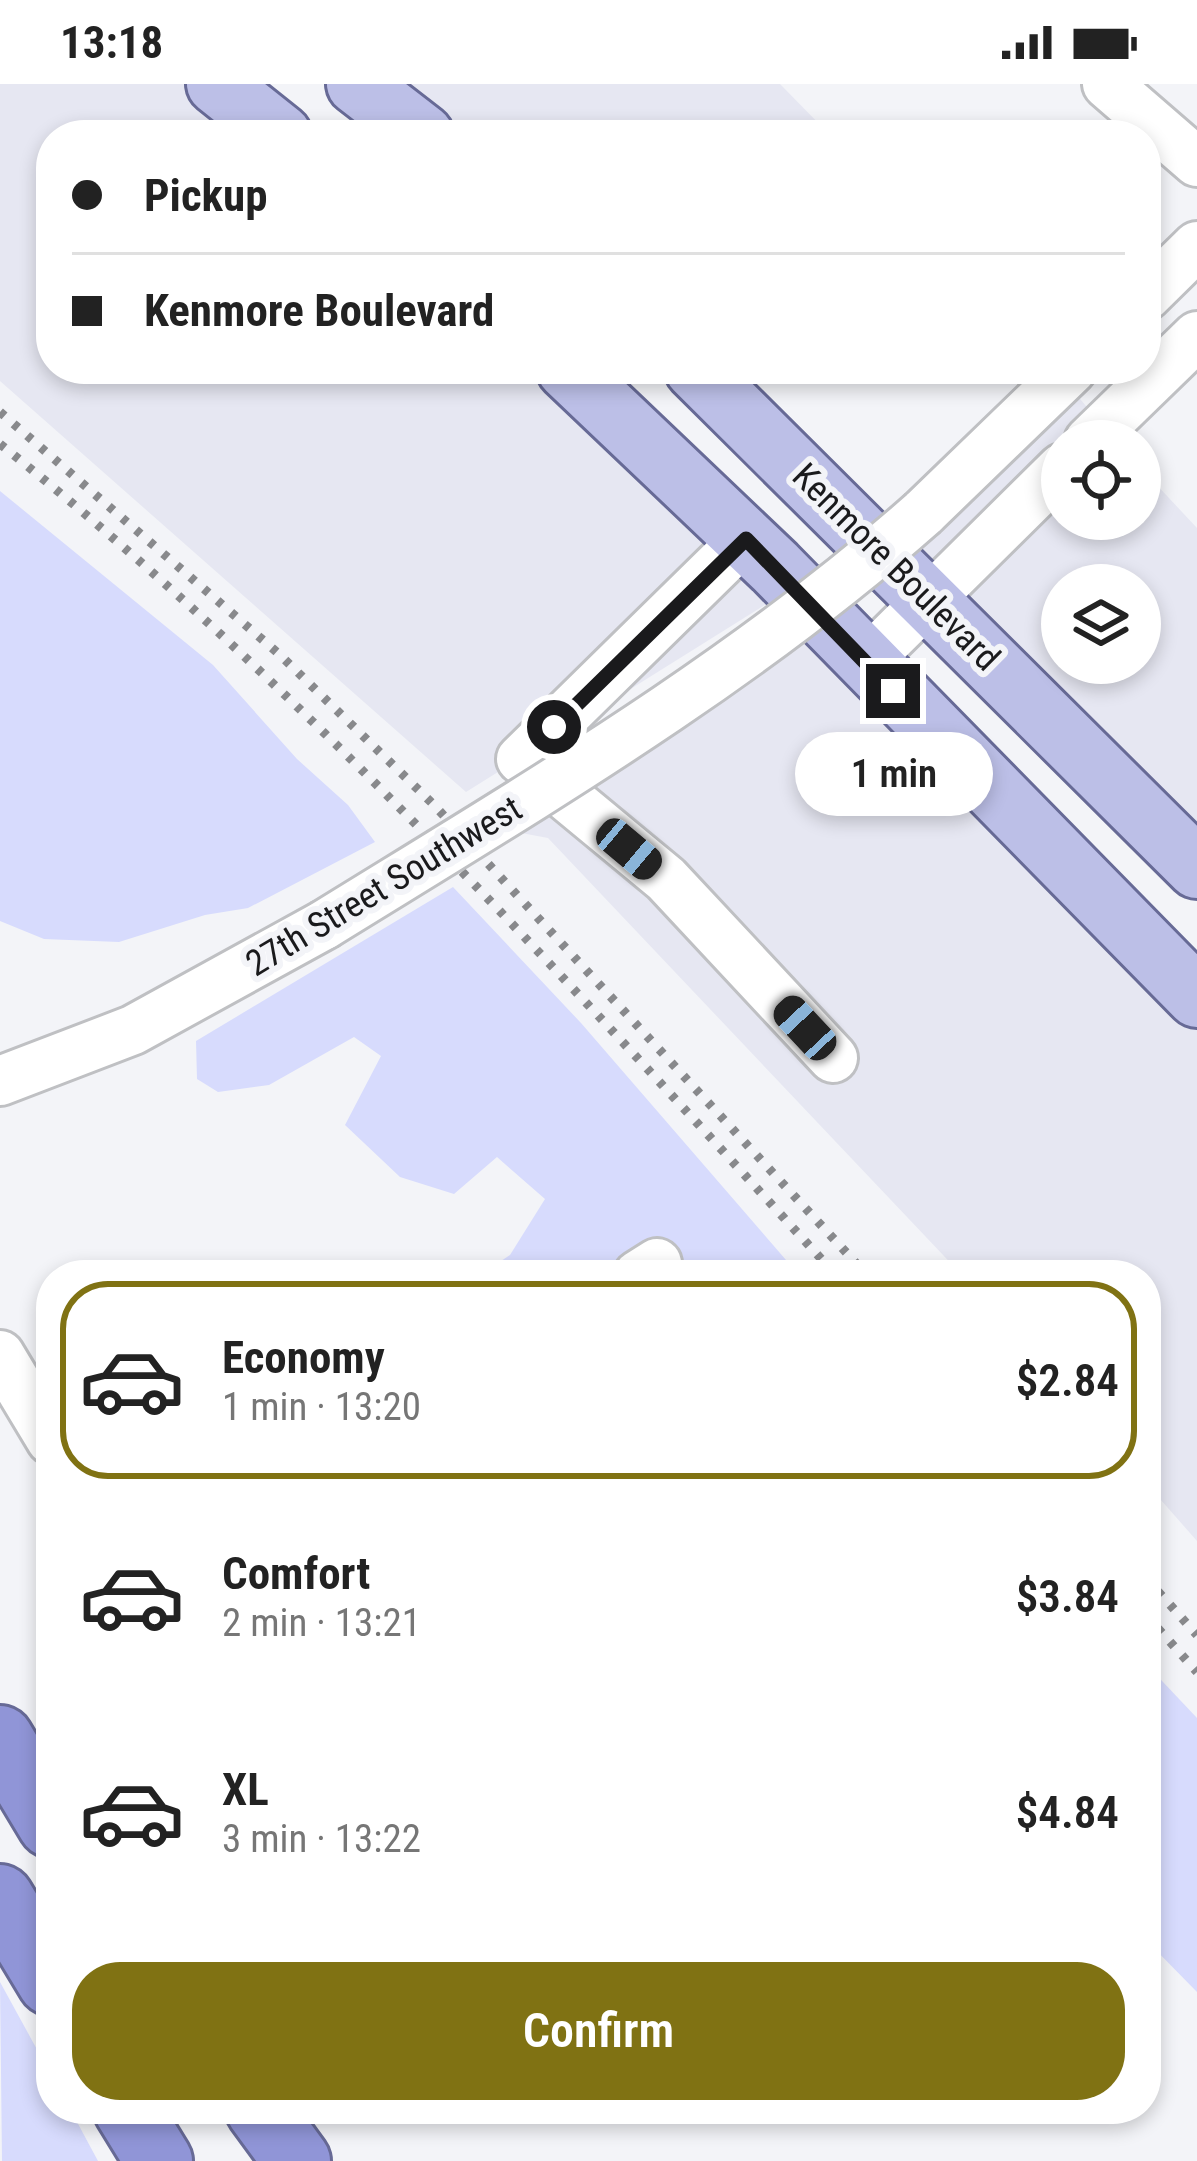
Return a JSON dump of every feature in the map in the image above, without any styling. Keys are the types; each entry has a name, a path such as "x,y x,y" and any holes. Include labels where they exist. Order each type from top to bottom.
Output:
{"highway":[{"path":"0,1738 36,1798"},
{"path":"0,1898 36,1957"},
{"path":"114,2124 130,2161"},
{"path":"136,2124 158,2161"},
{"path":"232,2124 254,2161"},
{"path":"270,2124 297,2161"}],"main road":[{"path":"218,84 262,120"},
{"path":"357,84 404,120"},
{"path":"583,384 746,539 1197,997"},
{"name":"Kenmore Boulevard","path":"710,384 1197,868"}],"street":[{"path":"1107,84 1149,120"},
{"path":"1161,131 1197,162"},
{"path":"1161,281 1197,246"},
{"path":"1161,370 1197,335"},
{"name":"27th Street Southwest","path":"0,1082 133,1030 324,925 691,695 858,571 1056,384"},
{"path":"1110,420 1147,384"},
{"path":"866,662 1041,489"},
{"path":"746,539 521,760 665,879 833,1058"},
{"path":"0,1355 36,1415"}],"shaded area":[{"path":"0,84 187,84 237,120 36,120 36,384 548,384 686,503 779,596 466,792 0,381"},
{"path":"357,84 780,84 815,120 404,120"},
{"path":"1058,384 1067,384 1098,420 1041,420 1041,540 1161,540 1161,489 1197,528 1197,868 881,551"},
{"path":"0,491 213,665 297,759 348,805 375,842 248,908 205,915 119,942 44,939 0,921"},
{"path":"813,607 1197,997 1197,1541 1161,1500 1161,1260 948,1260 548,838 484,826"},
{"path":"453,887 581,1023 786,1260 502,1260 545,1199 497,1157 454,1194 400,1177 345,1125 381,1056 354,1037 269,1085 218,1092 197,1079 196,1041"},
{"path":"1161,1680 1197,1718 1197,1992 1161,1955"},
{"path":"0,1982 36,2048 36,2124 78,2124 98,2161 2,2161"}],"railway":[{"path":"0,412 279,654 434,805 853,1260"},
{"path":"0,444 113,538 330,738 536,949 822,1260"},
{"path":"1161,1595 1197,1635"},
{"path":"1161,1632 1197,1672"}],"route":[{"path":"554,727 746,539 893,691"}]}
